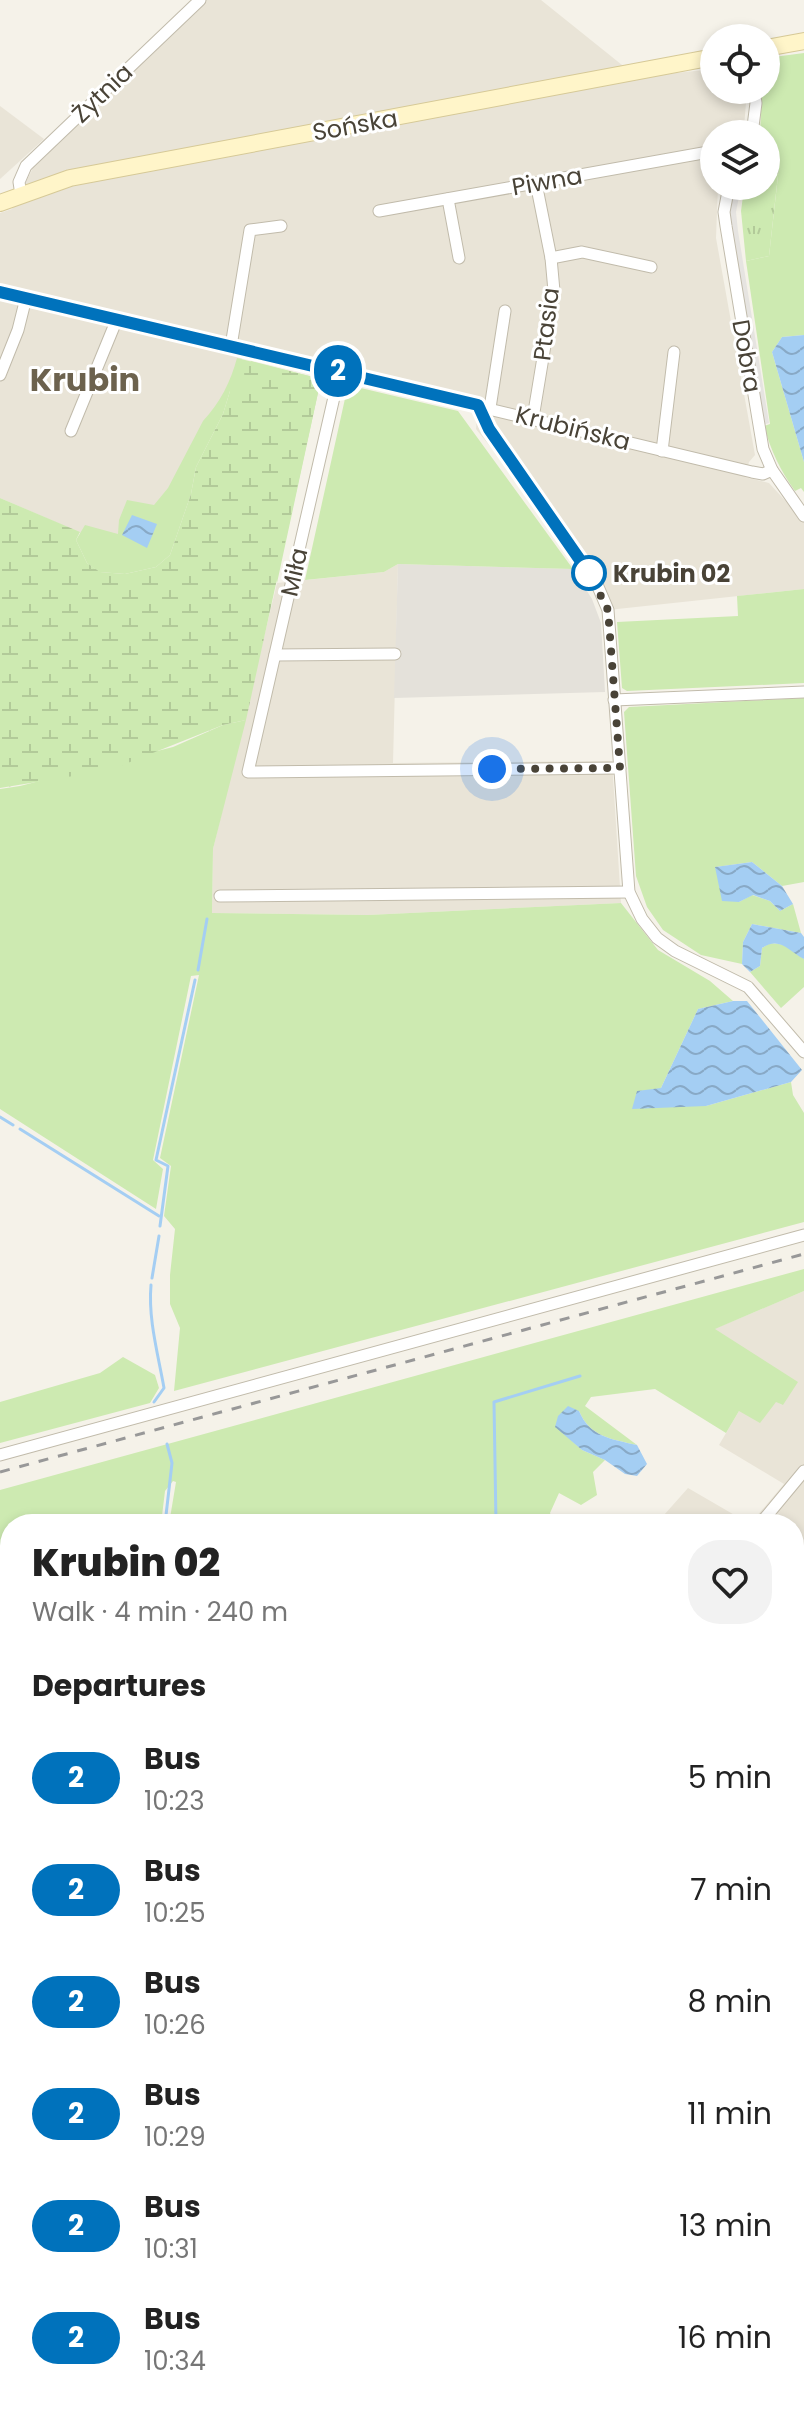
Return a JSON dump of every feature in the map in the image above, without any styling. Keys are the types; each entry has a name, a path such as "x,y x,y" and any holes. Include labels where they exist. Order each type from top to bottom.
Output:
{"street":[{"name":"Żytnia","path":"21,195 19,182 26,166 200,0"},
{"path":"780,45 804,41"},
{"name":"Sońska","path":"0,203 70,178 700,60"},
{"name":"Piwna","path":"379,211 700,154"},
{"name":"Ptasia","path":"533,418 554,291 551,258 536,183"},
{"path":"448,199 459,258"},
{"name":"Dobra","path":"726,200 724,212 731,264 762,447 772,470 804,516"},
{"path":"231,346 250,230 281,226"},
{"path":"551,258 582,252 651,267"},
{"name":"Krubińska","path":"0,292 752,472 763,474 772,470"},
{"path":"0,375 18,330 26,298"},
{"path":"505,311 484,406 489,429 596,582 608,610 629,892 642,919 657,938 675,951 748,987 804,1052"},
{"path":"71,431 117,319"},
{"path":"662,451 674,352"},
{"name":"Miła","path":"340,371 248,772 620,768"},
{"path":"275,655 395,654"},
{"path":"614,700 804,692"},
{"path":"220,896 629,892"},
{"path":"0,1455 804,1235"},
{"path":"768,1514 804,1471"}],"shaded area":[{"path":"205,0 541,0 637,77 700,70 700,104 746,104 745,120 700,120 700,200 717,200 716,238 755,455 749,462 745,477 769,483 804,521 804,589 608,610 570,545 476,429 478,405 246,350 143,560 0,498 0,213 12,209 33,168"},
{"path":"0,106 44,139 0,179"},
{"path":"729,200 738,200 738,231 769,423 759,426 731,264"},
{"path":"398,564 393,763 612,761 621,903 368,915 212,913 213,849 277,583 384,572"},
{"path":"398,564 573,569 592,599 601,623 605,692 394,698"},
{"path":"804,1291 804,1514 758,1514 784,1484 719,1445 739,1411 776,1401 782,1405 714,1329"},
{"path":"688,1488 733,1514 665,1514"}],"green space":[{"path":"804,53 804,335 782,337 772,352 804,462 804,492 801,488 795,491 785,476 764,426 770,424 746,261 769,256 775,200 780,200 780,120 761,120 761,104 780,104 780,56"},
{"path":"742,200 775,200 769,256 746,261"},
{"path":"237,358 321,379 277,583 230,391 223,414 196,467 191,494 170,555 156,567 125,574 99,572 87,563 76,540 85,525 118,534 119,520 127,500 154,505 168,488 203,421 215,407 232,375"},
{"path":"251,361 321,379 246,720 223,725 110,770 0,788 0,498 80,532 76,540 87,563 100,572 125,574 156,567 170,555 191,494 196,467 223,414 230,391 245,392 244,370"},
{"path":"348,385 458,411 573,569 398,564 384,572 305,580"},
{"path":"804,589 804,683 627,691 622,688 617,622 738,616 737,596"},
{"path":"804,698 804,882 782,886 752,862 716,867 739,902 752,895 770,901 780,911 793,904 801,933 752,924 743,942 742,964 701,955 663,930 647,907 636,876 624,712 629,707"},
{"path":"246,720 213,849 212,913 368,915 621,903 658,950 710,981 733,1001 698,1009 661,1088 706,1106 791,1082 793,1095 804,1113 804,1222 174,1391 180,1328 170,1304 175,1229 164,1216 171,1166 160,1158 199,975 191,976 153,1160 163,1169 156,1209 0,1109 0,789 173,747 223,725"},
{"path":"770,943 787,945 804,959 804,987 781,1008 750,972 760,966 762,948"},
{"path":"804,1269 804,1291 715,1329 798,1382 783,1405 776,1402 760,1423 739,1411 726,1433 655,1389 591,1397 585,1406 637,1445 595,1432 579,1411 570,1439 582,1450 605,1460 593,1472 597,1495 581,1505 559,1493 550,1514 171,1514 176,1482 173,1481 165,1491 162,1514 0,1514 0,1490"},
{"path":"123,1357 155,1375 159,1388 150,1403 0,1443 0,1402 100,1373"}],"water":[{"path":"804,335 804,462 772,352 782,337"},
{"path":"132,515 157,524 147,548 122,535"},
{"path":"752,862 782,886 793,904 780,911 770,901 753,895 739,902 722,901 715,867"},
{"path":"752,924 801,933 804,937 804,959 779,944 768,945 762,948 760,966 750,972 742,964 743,942"},
{"path":"747,1001 802,1070 791,1082 706,1106 632,1109 637,1091 661,1088 698,1009"},
{"path":"568,1406 579,1411 595,1432 637,1445 647,1464 637,1476 625,1474 605,1460 582,1450 555,1427 558,1416"}],"waterway":[{"path":"198,970 207,919"},
{"path":"160,1226 168,1166 156,1160 195,980"},
{"path":"0,1117 13,1125"},
{"path":"20,1129 159,1216"},
{"path":"152,1278 159,1236"},
{"path":"151,1285 152,1324 164,1388 154,1402"},
{"path":"496,1514 494,1402 580,1376"},
{"path":"166,1514 172,1463 167,1444"}],"railway":[{"path":"0,1472 804,1254"}],"bus line":[{"name":"2","path":"0,292 478,405 489,429 589,573"}],"place":[{"name":"Krubin 02","path":"589,573"}],"district":[{"name":"Krubin","path":"85,379"}],"route":[{"path":"492,769 620,768 608,610 589,573"}]}
